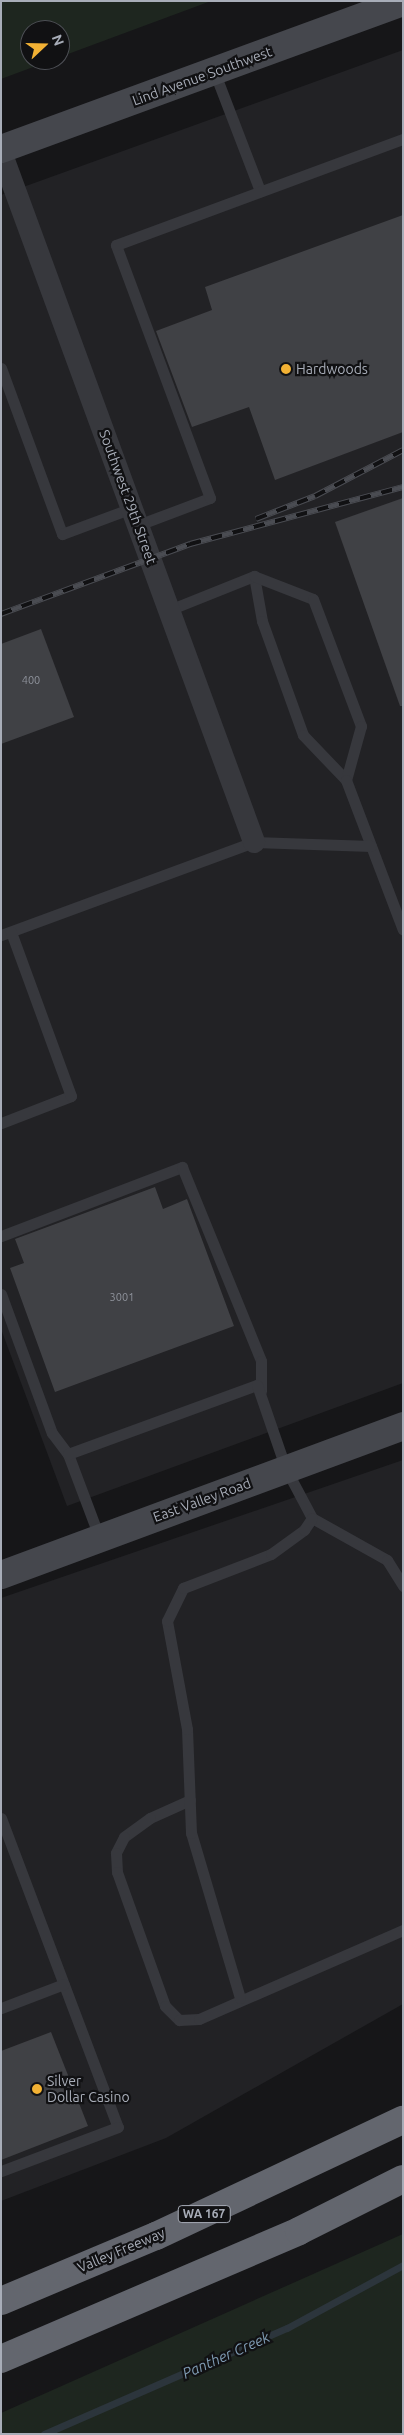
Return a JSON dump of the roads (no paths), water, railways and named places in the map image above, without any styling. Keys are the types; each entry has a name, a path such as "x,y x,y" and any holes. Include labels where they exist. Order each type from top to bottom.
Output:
{"highway":[{"name":"Valley Freeway","path":"1,2301 156,2236 403,2120"},
{"path":"1,2359 299,2231 403,2180"},
{"path":"1,2378 261,2267 403,2199"}],"street":[{"name":"Lind Avenue Southwest","path":"1,151 403,2"},
{"name":"Southwest 29th Street","path":"1,151 254,842"},
{"name":"East Valley Road","path":"1,1575 403,1426"}],"lane":[{"path":"214,71 260,191"},
{"path":"1,368 62,534 210,498 116,245 403,139"},
{"path":"169,610 254,576 313,599 361,726 346,780"},
{"path":"254,576 262,621 303,735 346,780 403,930"},
{"path":"1,1123 71,1096 6,934 254,842 371,846"},
{"path":"1,1236 182,1167 261,1361 261,1391"},
{"path":"1,1294 52,1433 68,1454 100,1538"},
{"path":"68,1454 248,1385 257,1385 261,1391 286,1469 312,1518 387,1560 403,1586"},
{"path":"240,1998 191,1834 187,1729 167,1621 171,1606 183,1588 271,1554 304,1530 312,1518"},
{"path":"190,1800 150,1818 124,1837 116,1853 117,1872 166,2006 179,2020 199,2019 240,1998 403,1930"},
{"path":"1,1818 118,2127 1,2171"},
{"path":"1,2008 64,1984"}],"waterway":[{"name":"Panther Creek","path":"44,2434 287,2328 403,2265"}],"railway":[{"path":"256,519 315,496 403,450"},
{"path":"1,614 190,544 403,487"}],"place":[{"name":"Hardwoods","path":"286,369"},
{"name":"Silver Dollar Casino","path":"37,2089"}]}
